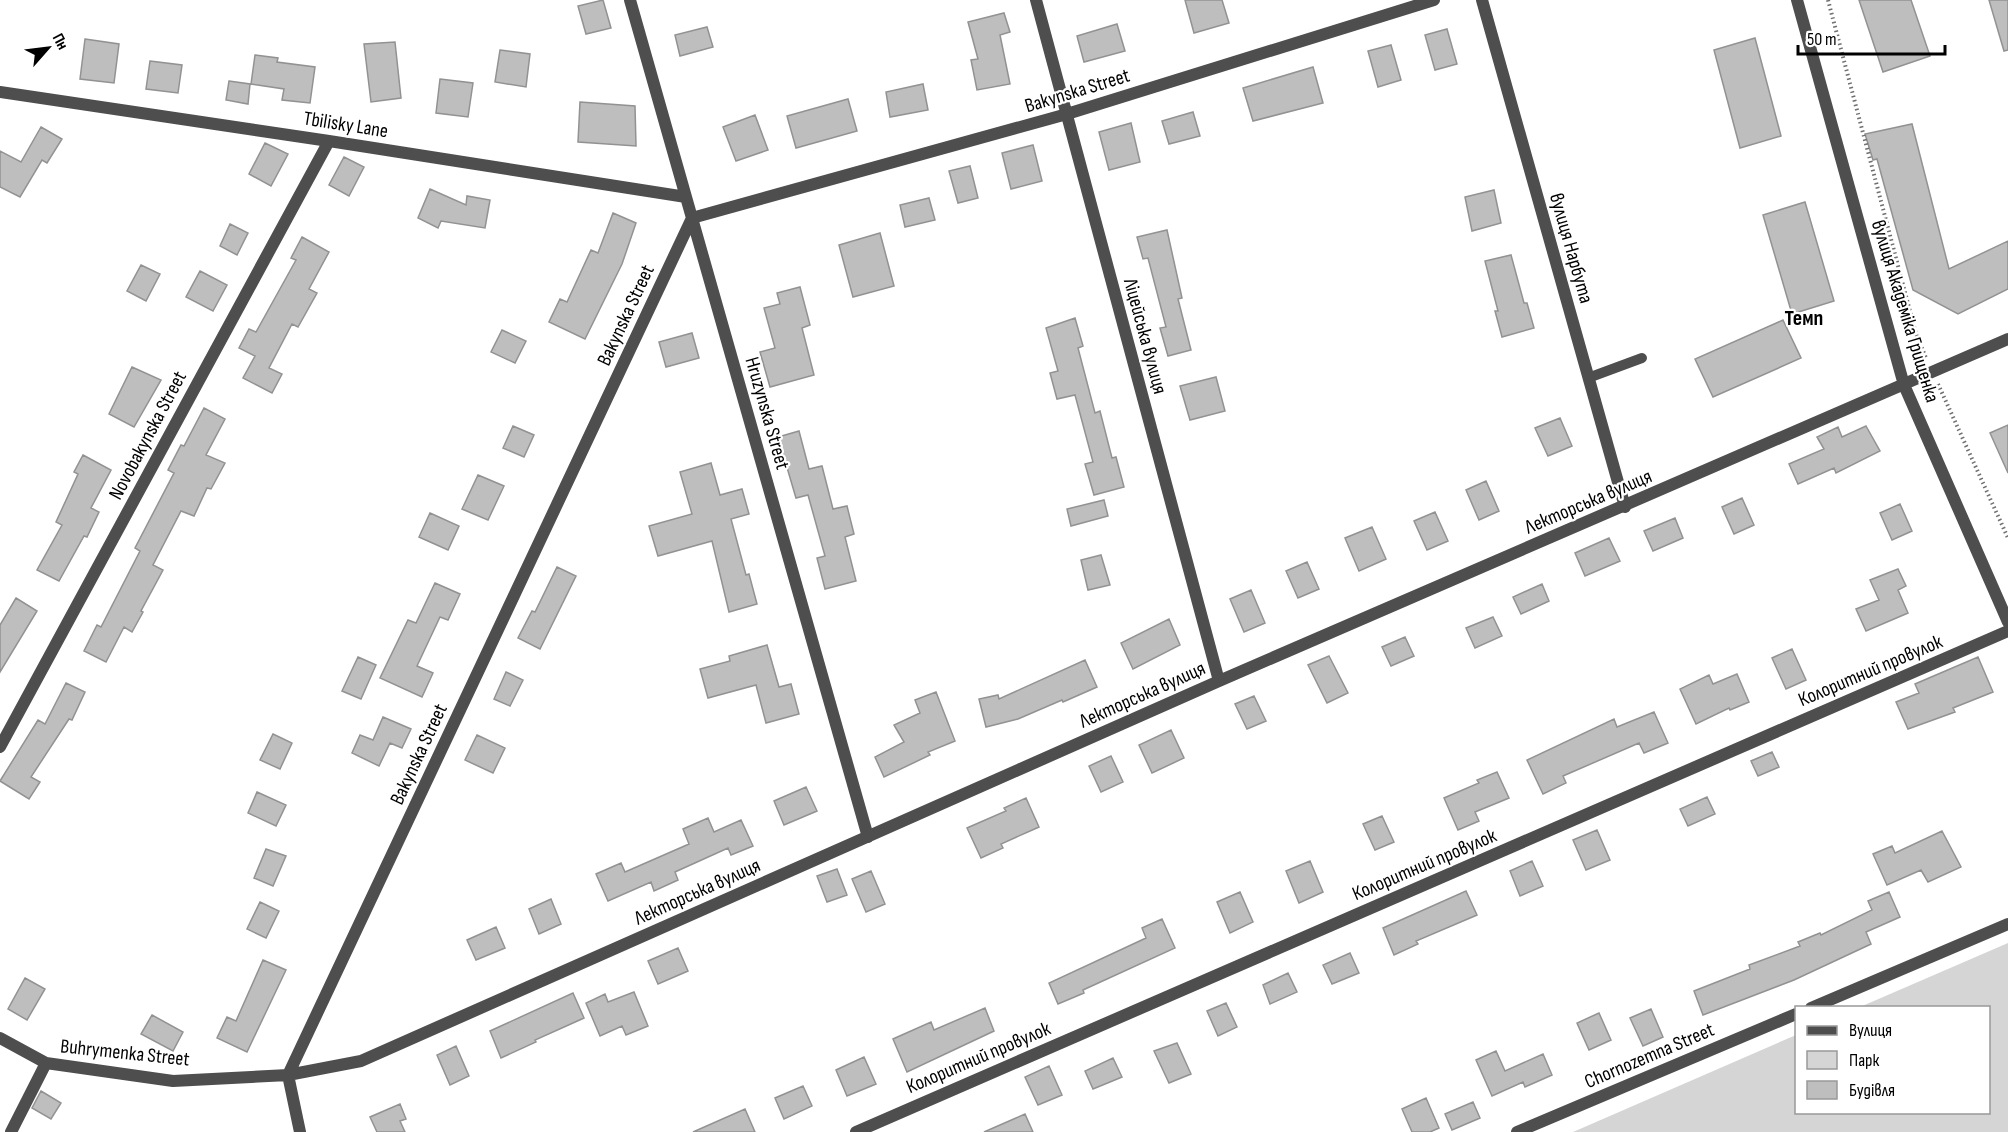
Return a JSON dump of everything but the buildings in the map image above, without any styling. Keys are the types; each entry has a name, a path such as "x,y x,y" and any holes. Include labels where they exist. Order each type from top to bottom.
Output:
{"street":[{"name":"Hruzynska Street","path":"630,0 868,837"},
{"name":"Ліцейська вулиця","path":"1036,0 1219,681"},
{"name":"Bakynska Street","path":"288,1075 692,218 1067,114 1434,0"},
{"name":"вулиця Нарбута","path":"1482,0 1624,507"},
{"name":"вулиця Академіка Грищенка","path":"1797,0 1904,385 2008,622"},
{"name":"Tbilisky Lane","path":"0,92 686,197"},
{"name":"Novobakynska Street","path":"0,747 328,141"},
{"name":"Лекторська вулиця","path":"288,1075 361,1060 1219,681 2008,339"},
{"name":"Колоритний провулок","path":"856,1132 2008,631"},
{"path":"1816,1006 2008,924"},
{"name":"Chornozemna Street","path":"1517,1132 1795,1015"},
{"name":"Buhrymenka Street","path":"0,1038 46,1063 173,1081 288,1075"},
{"path":"11,1132 46,1063"},
{"path":"288,1075 300,1132"}],"lane":[{"path":"1588,378 1642,358"}],"path":[{"path":"1828,0 1916,334 2008,538"}],"green space":[{"path":"2008,943 2008,1132 1573,1132 1795,1035 1795,1114 1990,1114 1990,1006 1862,1006"}],"district":[{"name":"Темп","path":"1804,317"}]}
